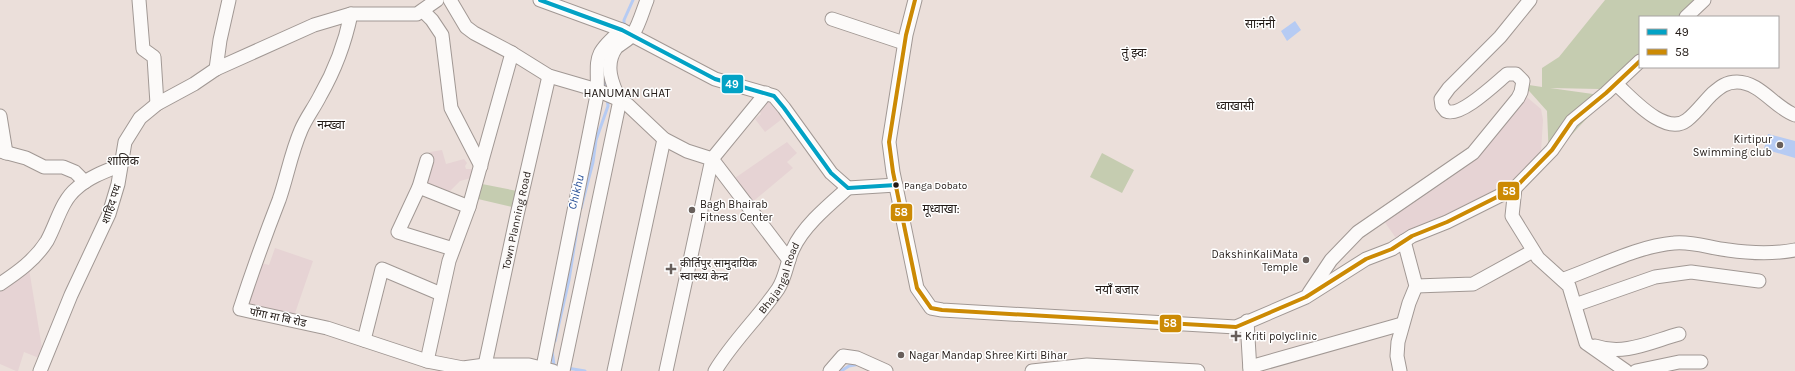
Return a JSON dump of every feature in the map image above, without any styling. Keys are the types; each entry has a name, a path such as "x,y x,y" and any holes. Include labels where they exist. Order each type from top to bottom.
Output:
{"street":[{"path":"139,0 142,49 154,57 157,104"},
{"path":"216,69 229,0"},
{"path":"438,0 423,11 432,20 442,35 451,108 481,166"},
{"path":"450,0 466,27 474,33 512,53 549,76 597,90 616,98 628,105 664,139 686,151 712,159 790,260"},
{"path":"540,0 628,32 684,64 715,78 774,96 831,173 848,188 896,185"},
{"path":"563,371 591,239 616,98 609,66 611,58 647,0"},
{"path":"915,0 904,43 889,142 896,185 917,288 931,308 1236,327 1306,297 1366,259 1392,249 1412,236 1447,222 1515,188 1552,150 1572,121 1616,84 1639,62"},
{"path":"1306,297 1331,260 1358,232 1473,153 1518,98 1523,81 1516,74 1507,74 1466,107 1456,112 1446,111 1441,103 1441,99 1449,88 1500,37 1530,0"},
{"path":"1687,16 1704,0"},
{"name":"शाहिद पथ","path":"40,371 71,295 109,214 118,184 125,142 140,118 157,104 194,84 216,69 326,21 351,14 399,15 417,14 423,11"},
{"name":"पाँगा मा बि रोड","path":"351,14 346,39 335,66 320,96 304,122 296,143 279,200 240,309 303,322 364,340 426,361 463,368 490,368 529,365 548,369"},
{"path":"832,19 904,43"},
{"path":"548,369 569,236 597,90 596,69 600,52 628,32"},
{"path":"426,361 441,294 453,250 469,207 512,53"},
{"name":"Town Planning Road","path":"490,368 517,215 549,76"},
{"path":"1616,84 1651,115 1662,122 1675,124 1686,121 1722,85 1736,82 1756,88 1795,115"},
{"path":"666,371 712,159 766,93"},
{"path":"0,116 3,152 26,158 44,167 63,167 75,172 85,182"},
{"path":"614,371 664,139"},
{"path":"428,160 419,187 398,232 453,250"},
{"path":"0,284 34,259 47,240 67,198 85,182 121,165"},
{"path":"419,187 469,207"},
{"name":"Bhajangal Road","path":"714,371 726,353 763,310 779,287 790,260 793,248 818,215 848,188"},
{"path":"1515,188 1512,216 1538,258 1564,279 1569,286 1586,342 1626,371"},
{"path":"569,236 591,239"},
{"path":"1400,371 1397,356 1398,342 1402,324 1416,286 1404,241"},
{"path":"1564,279 1642,250 1673,243 1690,243 1728,250 1777,252 1795,250"},
{"path":"1416,286 1474,284 1533,251"},
{"path":"364,340 382,270 441,294"},
{"path":"1574,304 1662,276 1691,272 1759,281"},
{"path":"1247,321 1250,369 1402,324"},
{"path":"1586,342 1608,350 1622,350 1679,334"},
{"path":"830,371 843,356 857,358 886,371"},
{"path":"1636,371 1679,362 1701,362"},
{"path":"1032,371 1087,365 1198,371"}],"shaded area":[{"path":"1523,94 1541,109 1543,120 1540,168 1398,241 1384,221 1455,168"},
{"path":"773,98 786,116 765,132 755,119 761,114 758,109"},
{"path":"787,142 797,153 787,162 793,168 750,204 735,178"},
{"path":"442,150 446,164 464,159 467,163 465,166 466,169 473,169 471,178 460,181 445,196 423,187 430,152"},
{"path":"275,248 313,261 293,319 243,307 261,263 269,265"},
{"path":"29,269 44,360 24,352 18,371 16,371 0,364 0,290"}],"green space":[{"path":"1605,0 1711,0 1694,16 1639,16 1639,68 1609,96 1599,89 1550,88 1600,95 1604,100 1549,159 1547,111 1523,84 1542,87 1542,68 1559,57"},
{"path":"1102,153 1134,170 1122,193 1090,177"},
{"path":"482,184 517,191 512,207 478,199"}],"water":[{"path":"1295,21 1301,30 1287,41 1281,31"},
{"name":"Kirtipur Swimming club","path":"1768,134 1795,141 1795,158 1764,149"}],"waterway":[{"name":"Chikhu","path":"624,28 624,20 633,0"},
{"name":"Chikhu","path":"603,77 607,90"},
{"name":"Chikhu","path":"581,208 593,162 596,140 608,106 607,98"},
{"name":"Chikhu","path":"555,341 569,280 579,216"},
{"name":"Chikhu","path":"552,351 554,365 561,367"},
{"name":"Chikhu","path":"841,371 849,366 860,364"},
{"name":"Chikhu","path":"567,368 585,371"}],"transit line":[{"name":"49","path":"540,0 622,30 715,79 774,96 831,173 848,188 896,185"},
{"name":"58","path":"915,0 906,35 889,142 893,172 917,288 931,308 942,310 1236,327 1306,297 1366,259 1392,249 1412,236 1447,222 1515,188 1552,150 1572,121 1606,93 1639,62"}],"place":[{"name":"Kirtipur Swimming club","path":"1780,145"},
{"name":"Panga Dobato","path":"896,185"},
{"name":"Bagh Bhairab Fitness Center","path":"692,210"},
{"name":"DakshinKaliMata Temple","path":"1306,260"},
{"name":"कीर्तिपुर सामुदायिक स्वास्थ्य केन्द्र","path":"671,269"},
{"name":"Kriti polyclinic","path":"1236,336"},
{"name":"Nagar Mandap Shree Kirti Bihar","path":"901,355"}],"district":[{"name":"साःनंनी","path":"1260,24"},
{"name":"तुं झ्वः","path":"1134,53"},
{"name":"HANUMAN GHAT","path":"627,93"},
{"name":"ध्वाखासी","path":"1235,106"},
{"name":"नम्ख्वा","path":"331,125"},
{"name":"शालिक","path":"123,161"},
{"name":"मूध्वाखा:","path":"941,209"},
{"name":"नयाँ बजार","path":"1117,290"}]}
